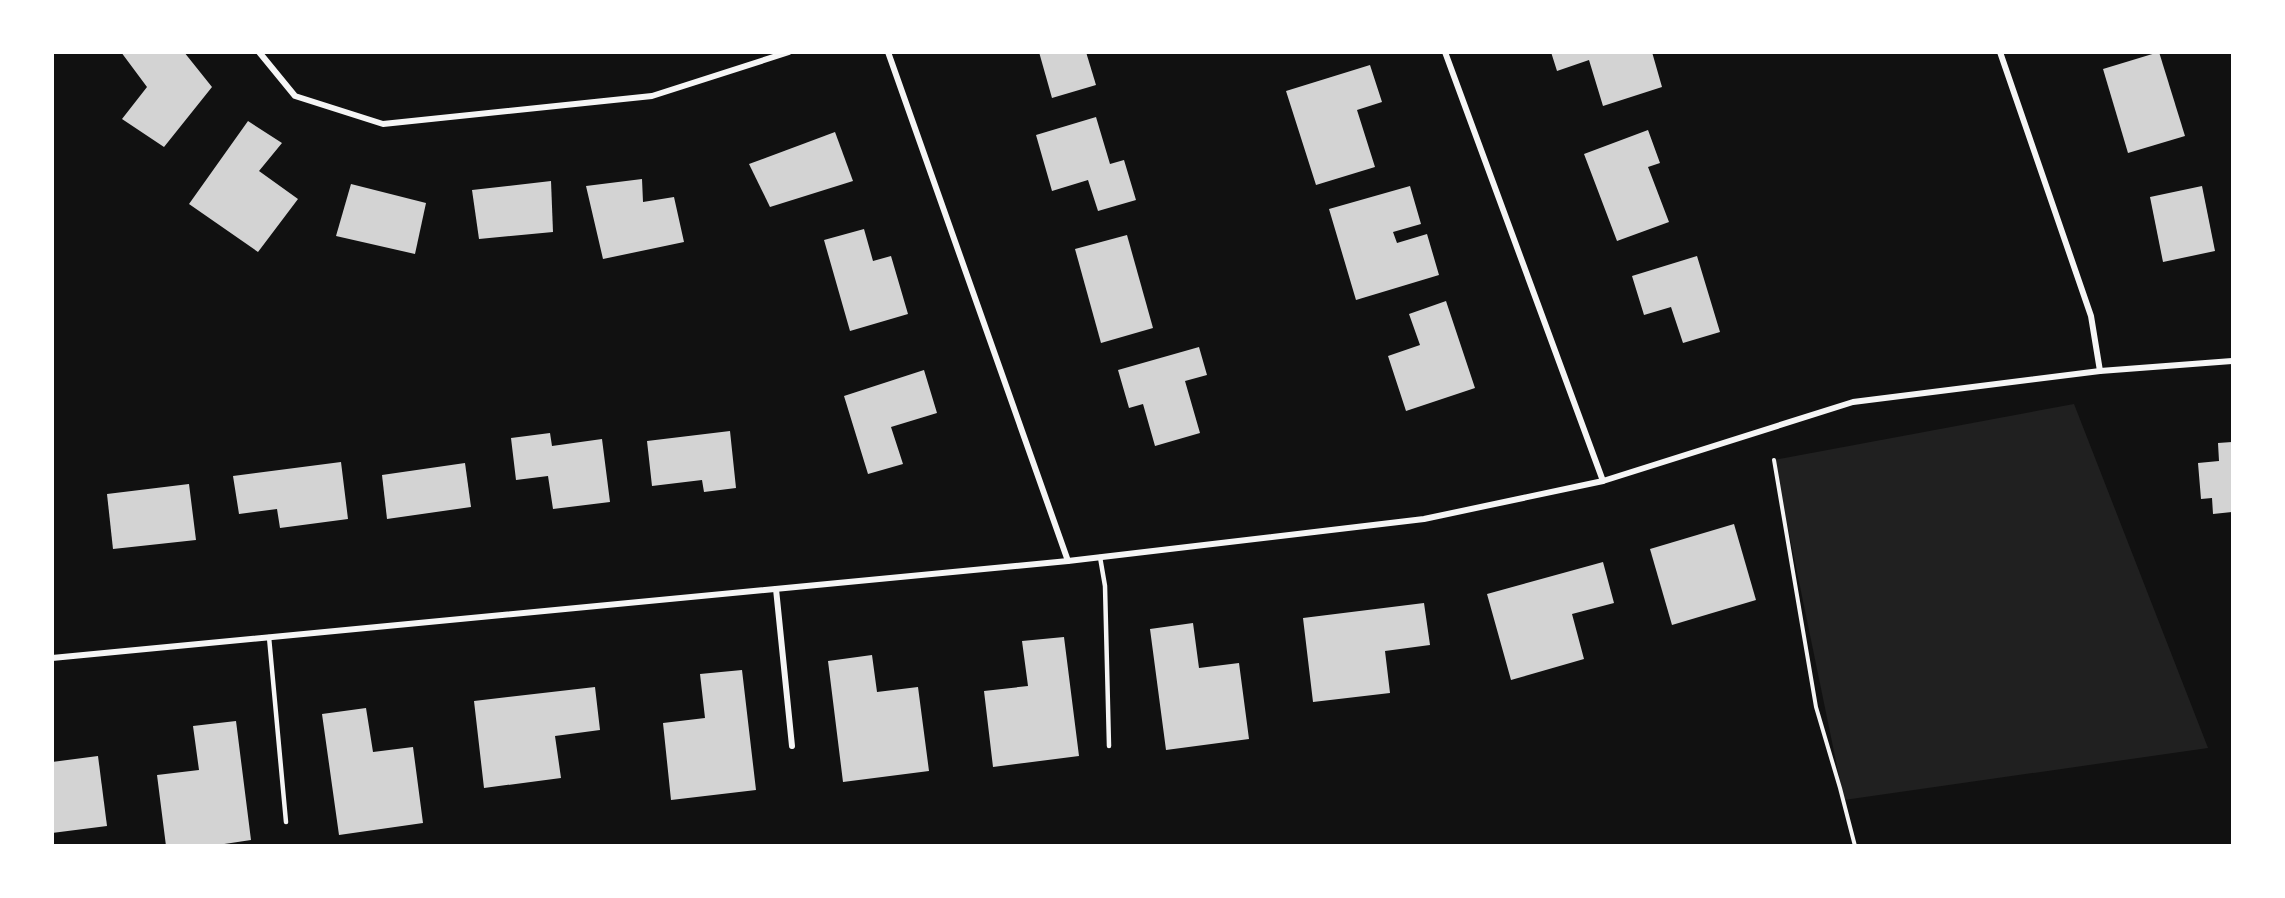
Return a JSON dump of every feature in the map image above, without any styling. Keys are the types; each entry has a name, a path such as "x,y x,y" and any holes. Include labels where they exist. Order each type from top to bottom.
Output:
{"street":[{"path":"259,52 295,96 383,124 651,96 789,52"},
{"path":"888,52 1068,561"},
{"path":"1445,52 1603,481"},
{"path":"2000,52 2091,316 2100,371"},
{"path":"52,658 1068,561 1424,519 1603,481 1853,402 2100,371 2232,361"},
{"path":"776,589 792,746"}],"lane":[{"path":"1100,557 1105,586 1109,746"},
{"path":"269,638 286,822"}],"path":[{"path":"1774,460 1816,707 1855,846"}],"shaded area":[{"path":"2074,404 2208,748 1844,800 1774,460"}],"building":[{"path":"121,52 184,52 212,87 164,147 122,119 147,87"},
{"path":"1039,52 1086,52 1096,85 1052,98"},
{"path":"1551,52 1652,52 1662,87 1603,106 1589,60 1557,71"},
{"path":"2159,52 2185,136 2128,153 2103,69"},
{"path":"1370,65 1382,102 1357,110 1375,167 1316,185 1286,91"},
{"path":"1096,117 1110,164 1124,160 1136,200 1098,211 1088,180 1052,191 1036,135"},
{"path":"248,121 282,143 259,171 298,199 258,252 189,204"},
{"path":"1648,130 1660,163 1648,167 1669,222 1617,241 1584,154"},
{"path":"835,132 853,181 770,207 749,164"},
{"path":"642,179 643,202 674,197 684,242 603,259 586,186"},
{"path":"551,181 553,232 479,239 472,190"},
{"path":"351,184 426,203 415,254 336,236"},
{"path":"1410,186 1421,224 1393,232 1397,243 1427,234 1439,275 1356,300 1329,209"},
{"path":"2202,186 2215,251 2163,262 2150,197"},
{"path":"864,229 873,261 891,256 908,314 850,331 824,240"},
{"path":"1127,235 1153,328 1101,343 1075,249"},
{"path":"1697,256 1720,332 1683,343 1671,307 1644,315 1632,276"},
{"path":"1446,301 1475,388 1406,411 1388,356 1420,345 1409,314"},
{"path":"1199,347 1207,375 1185,381 1200,433 1155,446 1143,404 1129,408 1118,370"},
{"path":"924,370 937,413 891,427 903,464 868,474 844,396"},
{"path":"730,431 736,488 704,492 702,480 652,486 647,441"},
{"path":"550,433 552,446 602,439 610,502 553,509 548,476 516,480 511,438"},
{"path":"2232,442 2232,512 2213,514 2212,498 2201,499 2198,463 2219,461 2218,443"},
{"path":"341,462 348,519 280,528 277,509 239,514 233,476"},
{"path":"465,463 471,507 387,519 382,475"},
{"path":"189,484 196,540 113,549 107,494"},
{"path":"1734,524 1756,600 1672,625 1650,549"},
{"path":"1603,562 1614,603 1572,614 1584,659 1511,680 1487,594"},
{"path":"1424,603 1430,645 1385,651 1390,693 1313,702 1303,618"},
{"path":"1193,623 1199,668 1239,663 1249,739 1166,750 1150,629"},
{"path":"1064,637 1079,756 993,767 984,691 1028,686 1022,641"},
{"path":"872,655 877,692 918,687 929,771 843,782 828,661"},
{"path":"742,670 756,790 671,800 663,723 705,718 700,674"},
{"path":"595,687 600,730 555,736 561,778 484,788 474,701"},
{"path":"366,708 373,752 413,747 423,823 339,835 322,714"},
{"path":"236,721 251,840 211,846 166,846 157,775 199,770 193,726"},
{"path":"98,756 107,826 52,833 52,762"}]}
